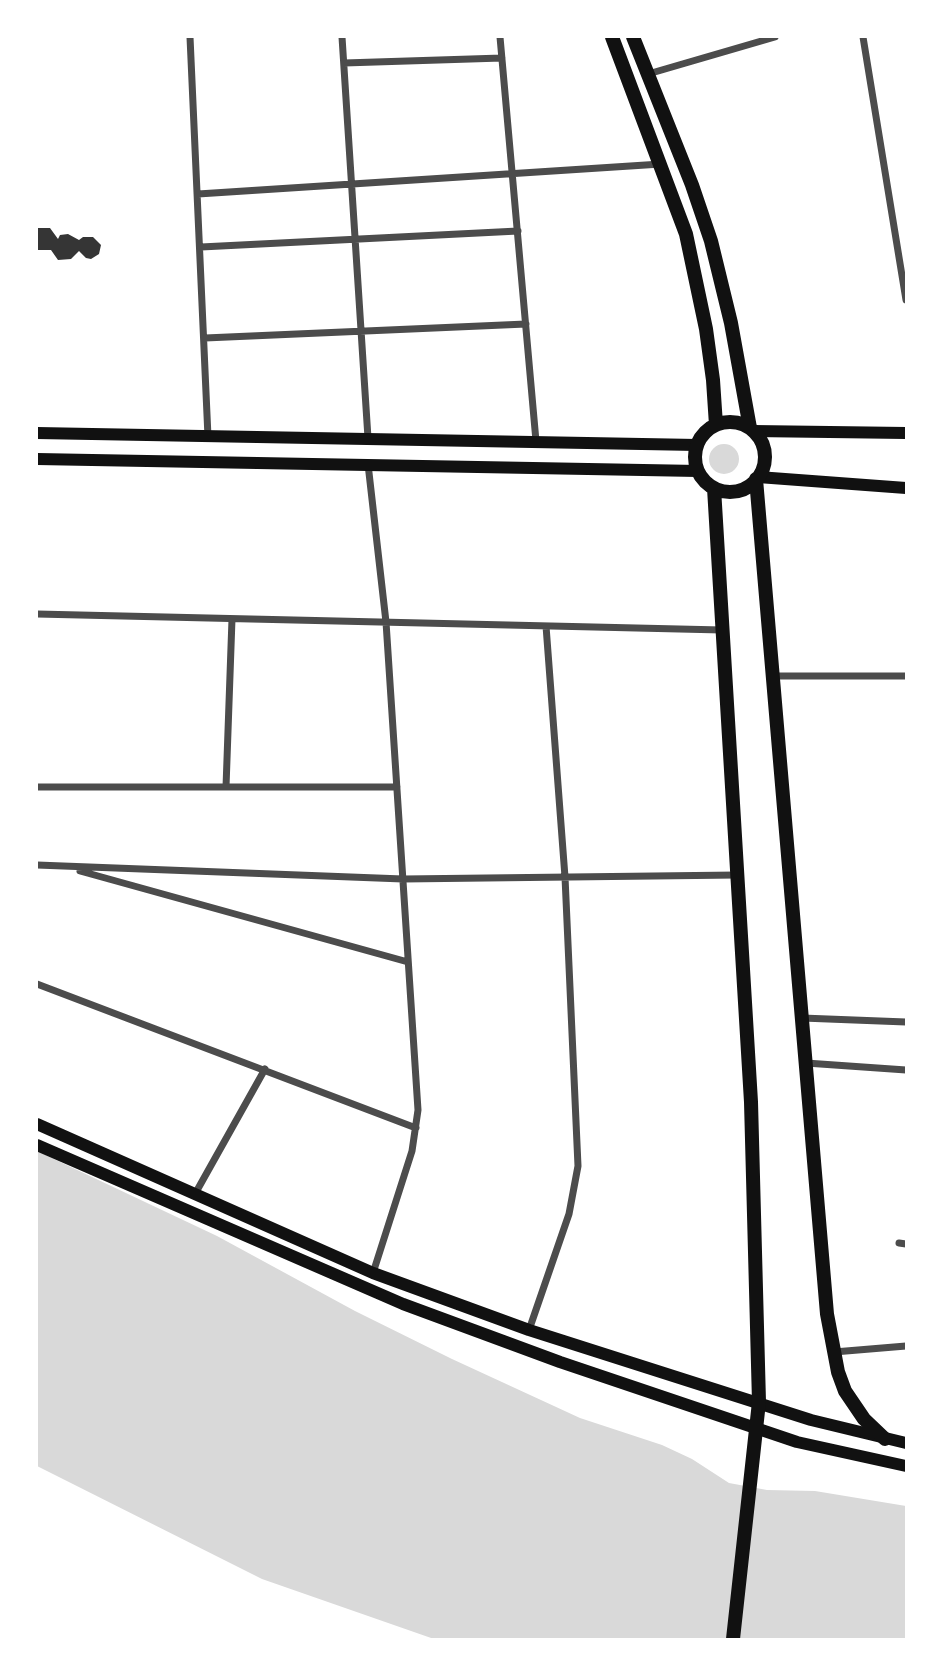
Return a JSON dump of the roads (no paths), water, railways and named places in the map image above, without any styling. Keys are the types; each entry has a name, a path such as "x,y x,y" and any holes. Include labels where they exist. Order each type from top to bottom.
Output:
{"main road":[{"path":"612,37 685,233 697,282 713,380 716,425"},
{"path":"633,37 692,185 711,242 731,323 751,429"},
{"path":"885,1439 851,1402 838,1372 827,1314 757,478 764,458 760,439 751,429 739,423 716,425 708,430 697,445 695,462 702,478 714,488 725,491 736,491 757,478 906,488"},
{"path":"751,429 906,433"},
{"path":"37,433 697,445"},
{"path":"266,462 267,436"},
{"path":"37,459 698,471"},
{"path":"714,488 751,1102 759,1402 733,1639"},
{"path":"37,1124 373,1273 529,1330 811,1420 906,1443"},
{"path":"37,1144 403,1304 560,1362 797,1441 906,1466"}],"street":[{"path":"190,37 208,437"},
{"path":"342,37 368,438"},
{"path":"500,37 536,442"},
{"path":"648,74 775,37"},
{"path":"863,37 906,300"},
{"path":"344,63 502,58"},
{"path":"198,194 661,164"},
{"path":"201,247 518,231"},
{"path":"205,338 526,324"},
{"path":"368,464 386,622 418,1110 412,1151 373,1273"},
{"path":"37,614 724,630"},
{"path":"226,787 232,618"},
{"path":"529,1330 569,1214 578,1166 565,877 546,626"},
{"path":"773,676 906,676"},
{"path":"37,787 397,787"},
{"path":"37,865 403,879 737,875"},
{"path":"65,867 408,962"},
{"path":"37,984 416,1128"},
{"path":"802,1018 906,1022"},
{"path":"806,1063 906,1070"},
{"path":"195,1194 265,1069"},
{"path":"834,1352 906,1346"}]}
